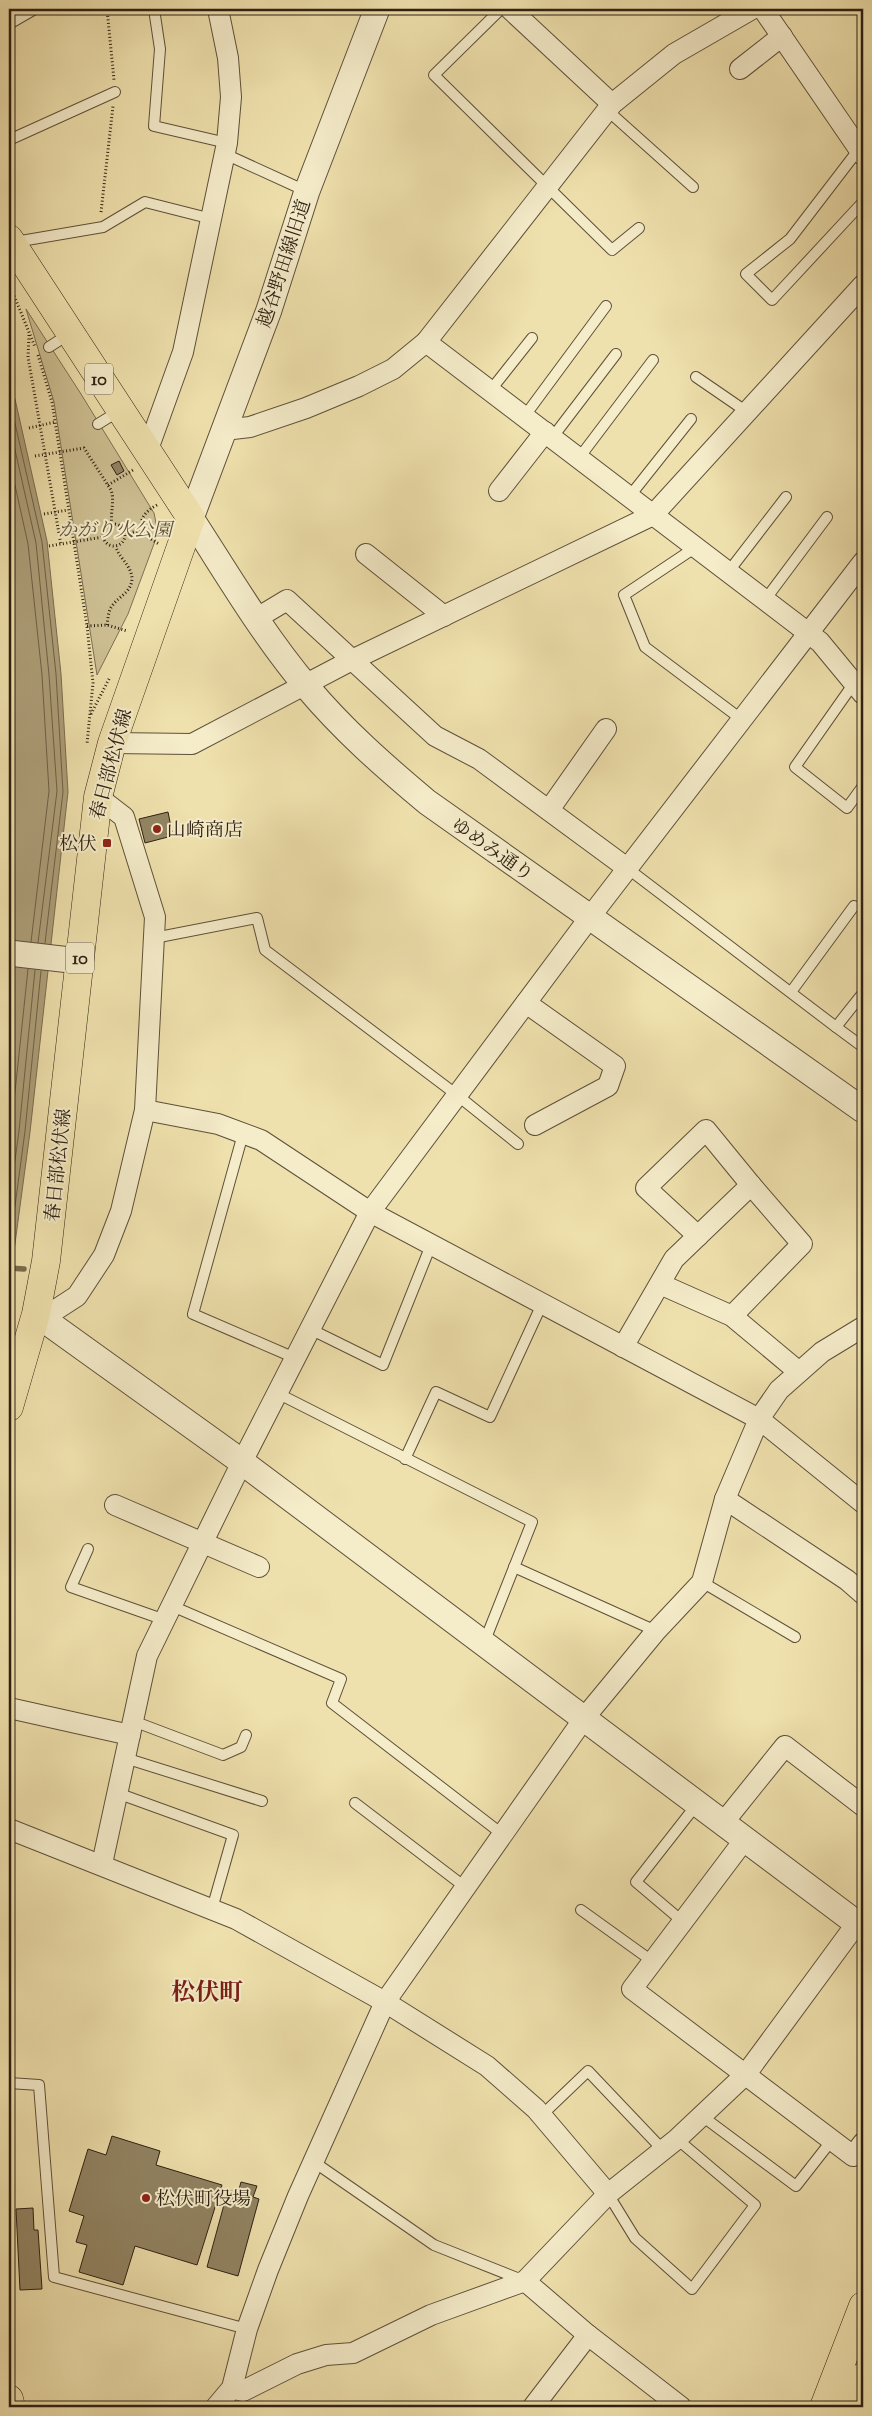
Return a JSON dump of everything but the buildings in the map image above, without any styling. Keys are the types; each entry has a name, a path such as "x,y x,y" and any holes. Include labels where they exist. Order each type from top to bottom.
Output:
{"main road":[{"name":"10","path":"10,241 59,341 109,417 191,518"},
{"name":"春日部松伏線","path":"9,1407 36,1314 46,1261 70,960 98,797 112,743 191,518"},
{"path":"824,2407 863,2306"},
{"path":"851,2407 863,2377"},
{"path":"9,2399 11,2407"}],"street":[{"path":"142,460 182,352 226,148 231,97 228,58 218,9"},
{"name":"越谷野田線旧道","path":"191,518 269,310 307,191 377,9"},
{"path":"510,9 609,107"},
{"path":"224,430 250,427 306,408 359,386 393,369 426,342 609,107 674,54 752,9"},
{"path":"764,9 861,152"},
{"path":"740,69 782,36"},
{"path":"112,743 192,744 306,686 352,660 654,515 863,285"},
{"path":"426,342 629,497 729,570 820,642 859,688"},
{"path":"499,491 548,435"},
{"name":"ゆめみ通り","path":"191,518 257,618 306,686 338,722 379,762 427,802 863,1110"},
{"path":"366,554 444,616"},
{"path":"102,1864 147,1656 242,1462 370,1212 627,868 807,632 863,562"},
{"path":"257,618 287,600 435,736 480,759 627,868"},
{"path":"549,810 606,729"},
{"path":"36,1314 57,1309 77,1296 104,1255 121,1211 145,1110 155,917 124,817 98,797"},
{"path":"9,952 70,960"},
{"path":"526,1003 615,1066 608,1086 535,1125"},
{"path":"145,1110 218,1124 261,1140 370,1212 759,1419 863,1502"},
{"path":"698,1236 646,1188 706,1130 751,1186 802,1244 732,1316"},
{"path":"623,1347 674,1259 751,1186"},
{"path":"660,1284 732,1316 799,1372"},
{"path":"36,1314 242,1462 860,1926 746,2074 670,2145 608,2194 525,2281 432,2314 353,2353 326,2356 297,2364 243,2391 232,2388"},
{"path":"216,2407 232,2388 247,2329 268,2270 385,2002 585,1718 656,1631 702,1582 725,1499 759,1419 779,1390 822,1352 863,1327"},
{"path":"725,1499 847,1580 863,1594"},
{"path":"115,1505 259,1567"},
{"path":"9,1708 132,1728"},
{"path":"723,1823 785,1746 863,1806"},
{"path":"9,1829 102,1864 236,1919 385,2002 487,2066 542,2116 608,2194"},
{"path":"745,1839 632,1989 853,2156 863,2143"},
{"path":"525,2281 588,2335 681,2407"},
{"path":"537,2406 588,2335"},
{"path":"232,2388 244,2407"}],"lane":[{"path":"9,24 35,9"},
{"path":"154,9 160,49 154,126 226,148 307,191"},
{"path":"501,9 434,75 612,250 639,228"},
{"path":"9,140 115,92"},
{"path":"609,107 693,187"},
{"path":"861,152 790,240 746,274 772,300 863,202"},
{"path":"10,241 99,227 145,202 212,219"},
{"path":"524,417 606,306"},
{"path":"490,391 532,338"},
{"path":"548,435 616,354"},
{"path":"579,458 653,360"},
{"path":"696,377 747,412"},
{"path":"629,497 692,418"},
{"path":"729,570 786,497"},
{"path":"765,600 827,517"},
{"path":"696,547 624,595 645,647 741,719"},
{"path":"859,688 795,767 847,808 863,786"},
{"path":"627,868 863,1047"},
{"path":"791,992 854,906"},
{"path":"154,938 257,918 265,950 457,1095 518,1144"},
{"path":"836,1027 863,993"},
{"path":"243,1134 193,1314 296,1358"},
{"path":"310,1329 383,1365 431,1245"},
{"path":"405,1459 436,1392 490,1417 542,1304"},
{"path":"277,1394 532,1522 484,1643"},
{"path":"88,1549 71,1587 169,1613 341,1679 332,1703 502,1834"},
{"path":"514,1567 656,1631"},
{"path":"702,1582 795,1637"},
{"path":"132,1728 223,1755 241,1747 246,1735"},
{"path":"125,1758 262,1801"},
{"path":"117,1793 233,1835 212,1909"},
{"path":"682,1921 636,1882 698,1803"},
{"path":"355,1804 466,1887"},
{"path":"581,1910 652,1961"},
{"path":"542,2116 588,2071 670,2145 755,2205 692,2289 635,2238 608,2194"},
{"path":"9,2083 39,2085 54,2277 247,2329"},
{"path":"702,2116 796,2186 832,2140"},
{"path":"314,2162 434,2244 525,2281"}],"path":[{"path":"99,227 115,92 106,9"},
{"path":"9,277 18,289"},
{"path":"9,283 29,332 52,402 87,626 93,683"},
{"path":"29,332 28,357 61,544"},
{"path":"30,428 55,422"},
{"path":"35,456 84,448 113,496 110,510 112,524"},
{"path":"108,485 142,460"},
{"path":"155,496 162,508"},
{"path":"160,503 145,513 141,524 144,535 154,542 162,545 165,539"},
{"path":"44,514 68,510"},
{"path":"112,524 121,526 126,534 125,540 116,547 109,546 103,536 105,529 112,524"},
{"path":"126,534 142,530"},
{"path":"49,546 103,536"},
{"path":"107,625 112,606 130,587 132,577 128,565 118,554 116,547"},
{"path":"87,626 107,625 130,632"},
{"path":"90,716 112,672"}],"green space":[{"name":"かがり火公園","path":"26,309 154,513 158,533 128,614 97,675 54,402"}],"water":[{"path":"9,381 15,399 47,541 61,674 68,792 30,1132 9,1288"}],"waterway":[{"path":"9,1268 24,1269"}],"place":[{"name":"山崎商店","path":"157,829"},
{"name":"松伏","path":"107,843"},
{"name":"松伏町役場","path":"146,2198"}],"district":[{"name":"松伏町","path":"207,1992"}]}
